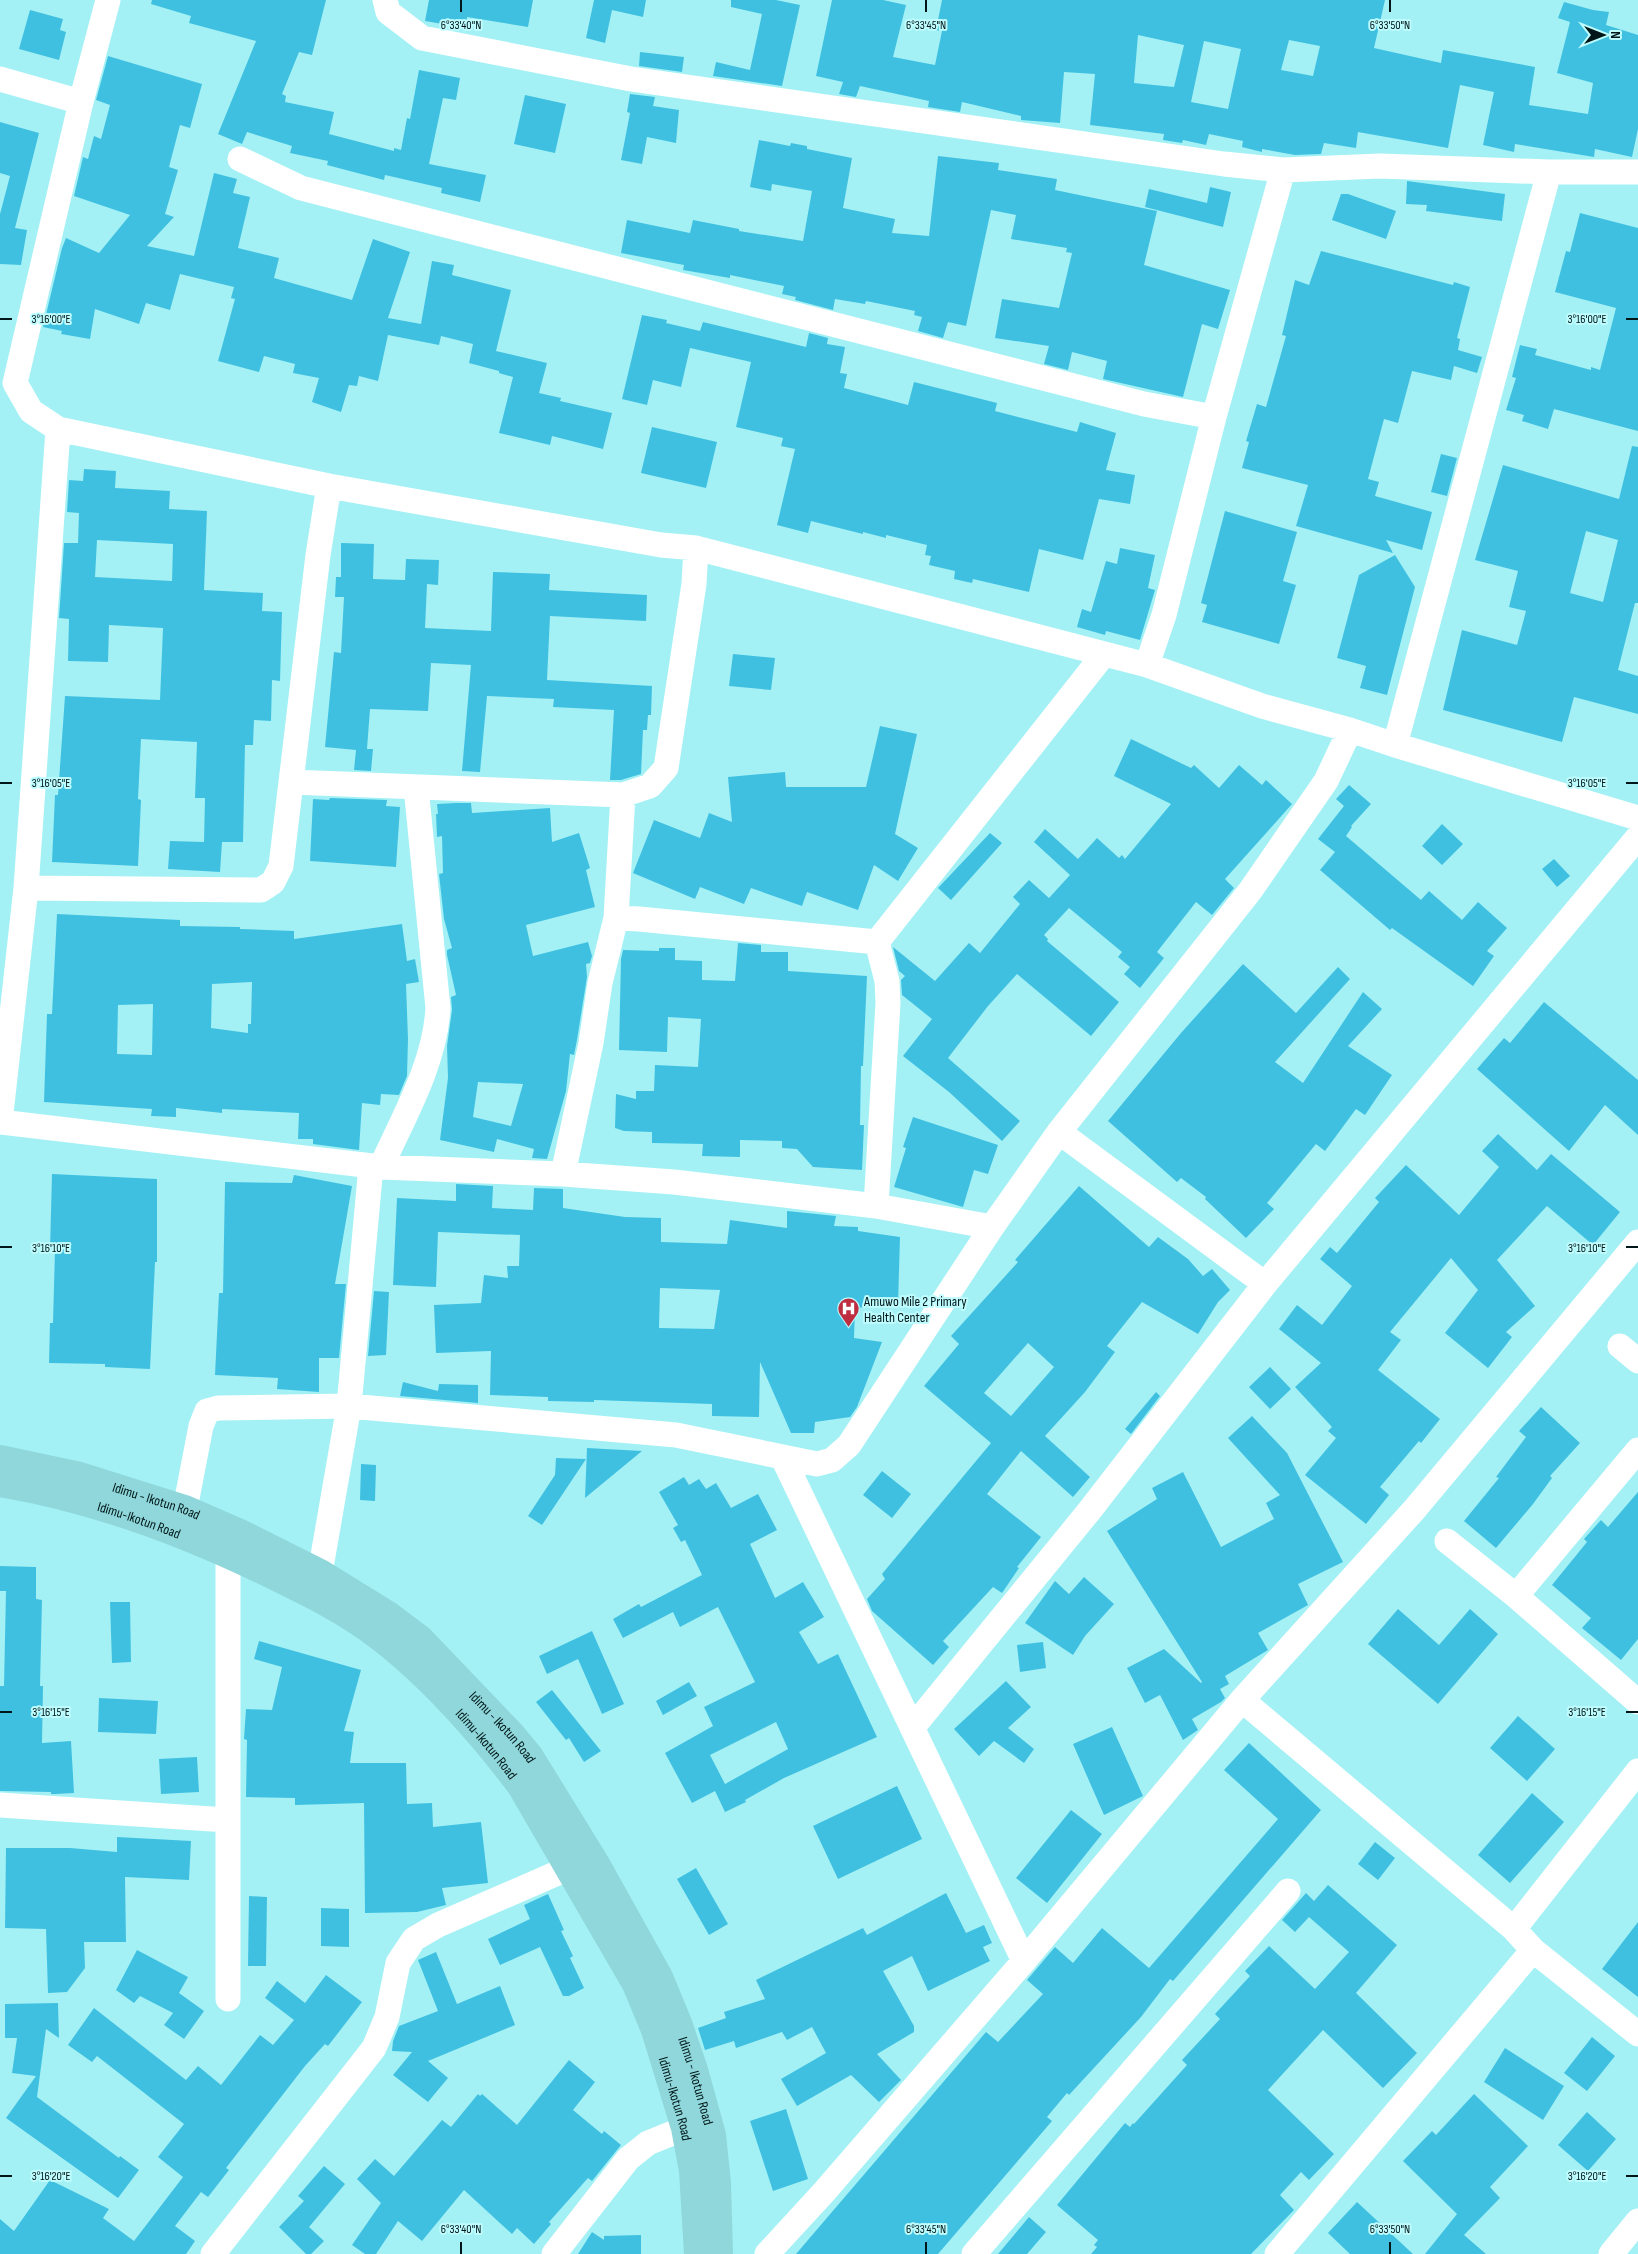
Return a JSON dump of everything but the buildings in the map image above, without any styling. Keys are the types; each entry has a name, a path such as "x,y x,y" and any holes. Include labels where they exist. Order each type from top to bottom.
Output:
{"main road":[{"name":"Idimu - Ikotun Road","path":"0,1459 80,1476 185,1509 238,1532 320,1573 388,1615 420,1639 451,1669 530,1757 596,1889 659,1977 694,2070 712,2134 717,2183 718,2254"},
{"name":"Idimu-Ikotun Road","path":"0,1483 68,1497 154,1524 228,1554 327,1602 378,1636 433,1684 506,1766 538,1813 569,1868 596,1889 655,2030 685,2128 693,2171 698,2254"}],"street":[{"path":"108,0 8,383 31,412 58,428 329,486 661,544 696,548 1147,664 1262,706 1350,730 1395,746 1638,818"},
{"path":"385,0 388,12 422,38 631,79 1224,164 1283,170 1380,166 1549,172 1638,172"},
{"path":"0,79 81,102"},
{"path":"240,159 300,188 1134,401 1214,417"},
{"path":"1147,664 1164,615 1214,417 1283,170"},
{"path":"1395,746 1549,172"},
{"path":"58,428 26,888 0,1122 376,1166 563,1174 674,1182 876,1206 992,1227"},
{"path":"26,888 261,890 273,882 281,866 318,555 329,486"},
{"path":"291,782 624,795 650,786 666,768 694,584 696,548"},
{"path":"876,942 1104,654"},
{"path":"185,1509 201,1426 207,1411 218,1408 349,1406 676,1435 817,1464 832,1460 849,1445 992,1227 1059,1132 1250,891 1326,781 1350,730"},
{"path":"320,1573 349,1406 376,1166 430,1057 437,1030 438,1008 416,787"},
{"path":"563,1174 591,1043 600,984 616,918 624,795"},
{"path":"913,1727 1090,1510 1265,1284 1638,837"},
{"path":"616,918 876,942"},
{"path":"876,942 887,981 888,1003 876,1206"},
{"path":"1059,1132 1265,1284"},
{"path":"767,2254 824,2192 1024,1961 1242,1700 1414,1510 1638,1242"},
{"path":"1516,1596 1638,1450"},
{"path":"783,1458 1024,1961"},
{"path":"1448,1541 1516,1596 1638,1702"},
{"path":"228,1554 228,2000"},
{"path":"1242,1700 1514,1929 1533,1950 1638,2034"},
{"path":"1514,1929 1638,1771"},
{"path":"0,1805 227,1820"},
{"path":"213,2254 374,2048 387,2016 398,1963 414,1939 438,1925 569,1868"},
{"path":"974,2254 1288,1891"},
{"path":"1278,2254 1533,1950"},
{"path":"554,2254 628,2159 648,2142 685,2128"},
{"path":"1611,2254 1638,2221"}],"place":[{"name":"Amuwo Mile 2 Primary Health Center","path":"848,1328"}]}
